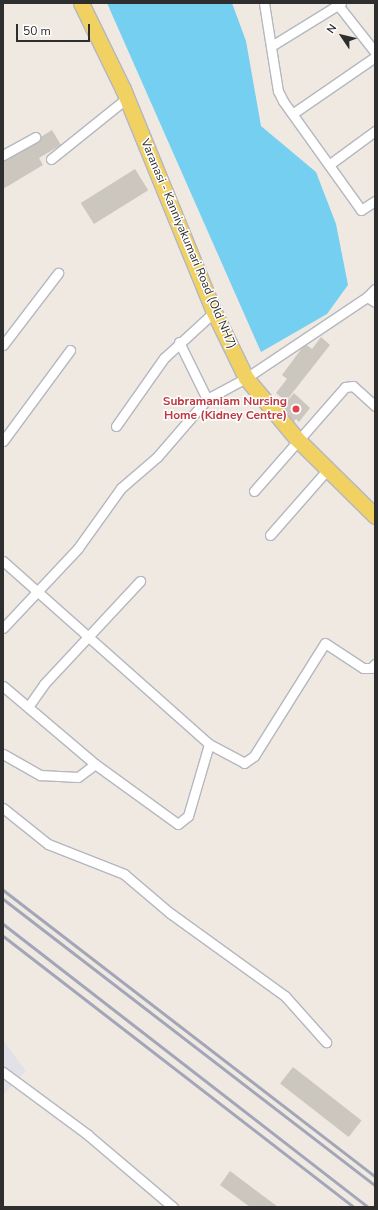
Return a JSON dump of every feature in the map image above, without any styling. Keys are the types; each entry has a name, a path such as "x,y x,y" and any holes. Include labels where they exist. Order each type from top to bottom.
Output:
{"main road":[{"name":"Varanasi - Kanniyakumari Road (Old NH7)","path":"81,3 127,98 214,312 246,378 297,439 375,515"}],"street":[{"path":"264,3 273,45 278,91 295,112 361,210 375,201"},
{"path":"273,45 339,4 375,52"},
{"path":"295,112 375,57"},
{"path":"51,159 127,98"},
{"path":"330,164 375,131"},
{"path":"3,155 35,137"},
{"path":"3,345 58,273"},
{"path":"3,628 36,591 78,548 121,488 157,457 207,399 246,378 371,300 375,289"},
{"path":"116,426 179,342 214,312"},
{"path":"179,342 207,399"},
{"path":"3,440 70,350"},
{"path":"254,491 297,439 349,385 375,406"},
{"path":"270,535 328,469"},
{"path":"3,561 209,744 238,762 249,762 325,643 363,668 371,668 375,664"},
{"path":"28,707 44,684 140,581"},
{"path":"3,686 95,764 173,822 182,824 188,816 209,744"},
{"path":"3,754 30,772 48,776 78,777 95,764"},
{"path":"3,808 48,844 124,874 170,913 285,996 326,1042"},
{"path":"3,1072 88,1136 173,1207"}],"shaded area":[{"path":"3,1040 26,1071 3,1095"}],"water":[{"path":"107,3 232,3 246,41 261,126 316,172 336,224 348,285 327,314 261,352"}],"building":[{"path":"52,130 61,145 39,158 43,165 3,189 3,160"},
{"path":"135,169 148,190 94,224 81,203"},
{"path":"321,337 330,345 286,401 276,393 287,379 282,375 305,344 312,349"},
{"path":"294,393 310,408 299,422 296,419 292,424 285,417 288,413 282,407"},
{"path":"293,1067 362,1121 349,1137 280,1084"},
{"path":"230,1171 278,1207 250,1207 220,1185"}],"railway":[{"path":"3,890 375,1176"},
{"path":"3,899 375,1185"},
{"path":"3,924 368,1207"},
{"path":"3,936 354,1207"}],"place":[{"name":"Subramaniam Nursing Home (Kidney Centre)","path":"296,409"}]}
